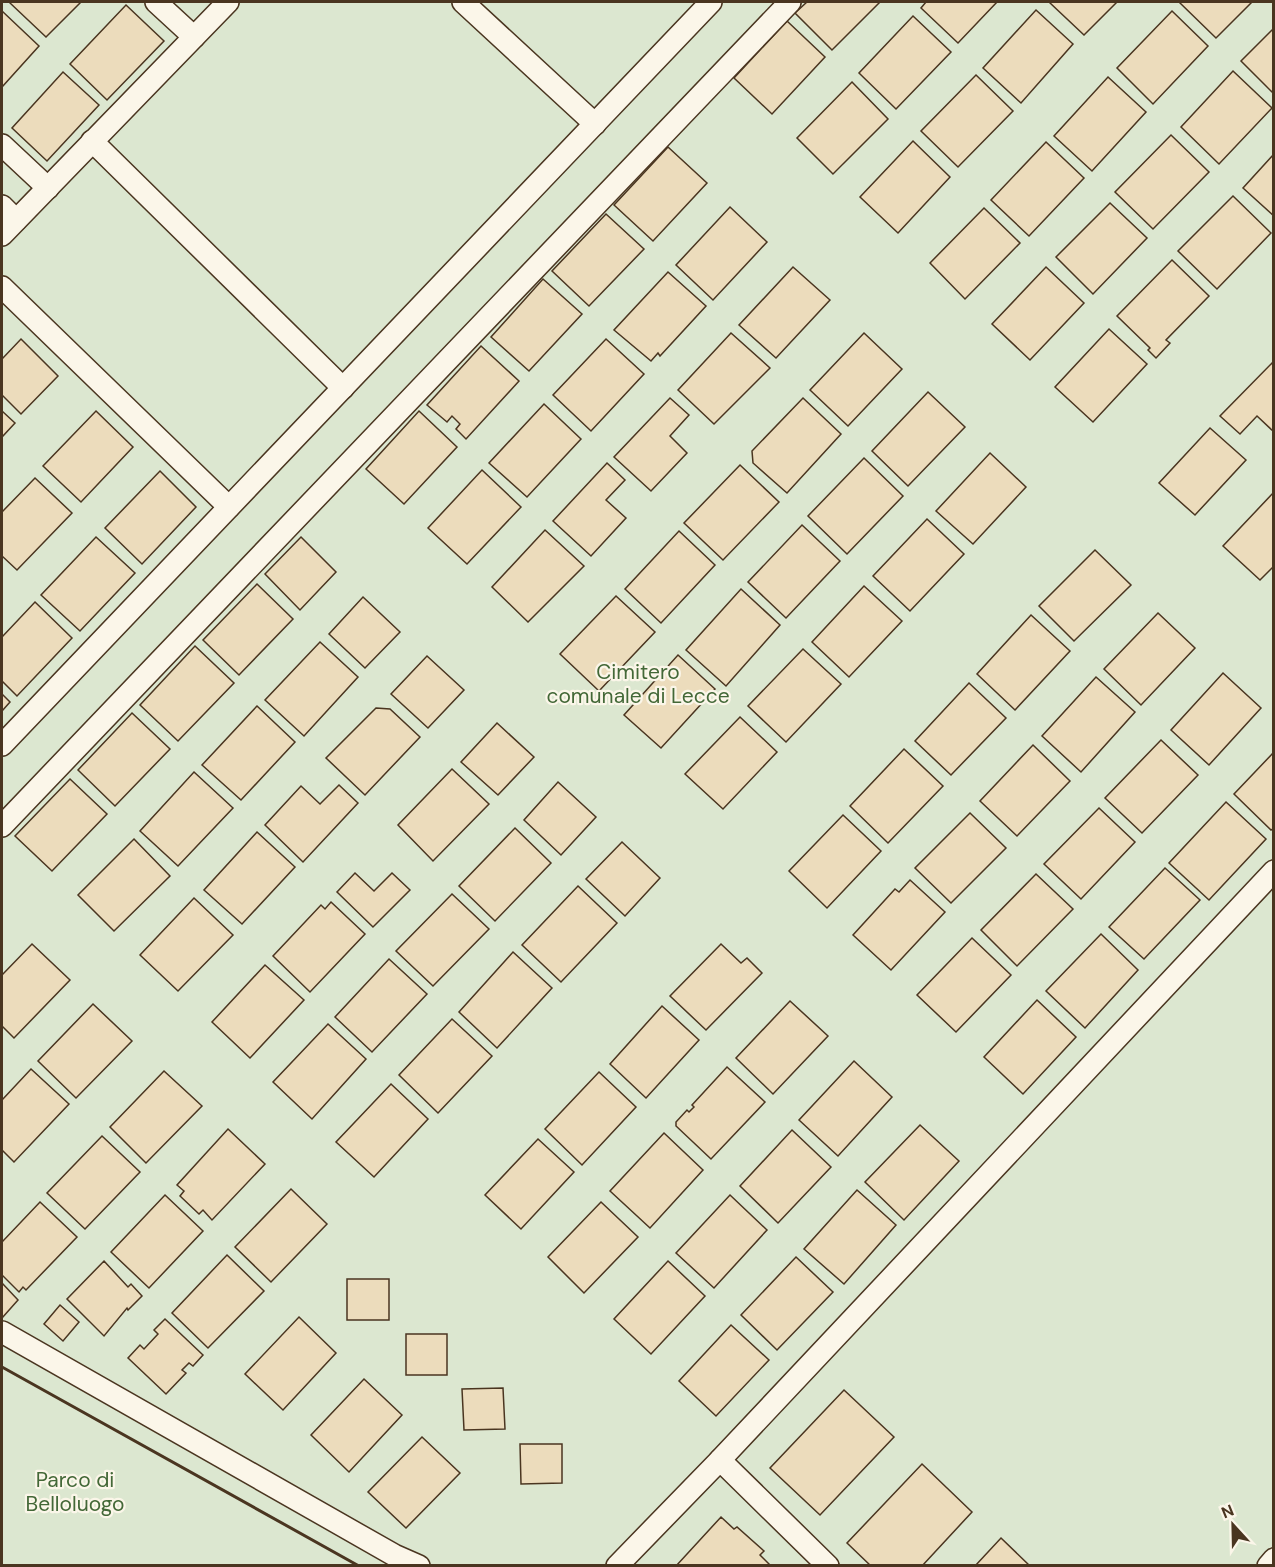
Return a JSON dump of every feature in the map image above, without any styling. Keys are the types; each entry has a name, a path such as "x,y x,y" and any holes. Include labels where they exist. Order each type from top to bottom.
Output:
{"lane":[{"path":"156,2 194,37"},
{"path":"6,221 48,188 228,2"},
{"path":"463,2 595,124"},
{"path":"2,826 790,2"},
{"path":"2,745 595,124 703,4"},
{"path":"92,141 343,388"},
{"path":"2,145 48,188"},
{"path":"2,287 229,507"},
{"path":"617,1566 720,1460 1274,871"},
{"path":"2,1332 394,1555 418,1566"},
{"path":"720,1460 828,1566"},
{"path":"1268,1566 1274,1559"}],"green space":[{"name":"Cimitero comunale di Lecce","path":"2,2 1273,2 1273,1565 2,1566"}],"building":[{"path":"81,2 46,37 10,3"},
{"path":"807,2 880,2 832,50 795,13"},
{"path":"926,2 997,2 958,43 921,8"},
{"path":"1049,2 1117,2 1084,35"},
{"path":"1179,2 1252,2 1216,38"},
{"path":"126,5 164,41 107,100 70,64"},
{"path":"1036,10 1073,44 1021,103 983,68"},
{"path":"2,11 39,46 2,87"},
{"path":"1172,11 1208,46 1153,104 1117,68"},
{"path":"913,16 951,52 896,109 859,73"},
{"path":"787,21 825,57 772,114 734,78"},
{"path":"1274,28 1274,94 1241,61"},
{"path":"1233,71 1272,108 1219,164 1181,127"},
{"path":"63,72 99,105 47,161 12,128"},
{"path":"976,75 1013,111 958,167 921,131"},
{"path":"1108,77 1146,112 1092,171 1054,136"},
{"path":"852,82 888,119 833,174 797,138"},
{"path":"1171,135 1209,172 1153,229 1115,192"},
{"path":"913,141 950,177 898,233 860,197"},
{"path":"1046,142 1084,178 1029,236 991,200"},
{"path":"668,147 707,183 653,241 614,205"},
{"path":"1274,154 1274,216 1243,188"},
{"path":"1233,196 1271,233 1217,289 1178,251"},
{"path":"1110,203 1147,238 1093,294 1056,257"},
{"path":"730,207 767,242 713,300 676,265"},
{"path":"984,208 1020,243 965,299 930,263"},
{"path":"606,214 644,249 589,306 552,271"},
{"path":"1172,260 1209,296 1166,340 1170,343 1156,358 1148,350 1150,348 1117,316"},
{"path":"793,267 830,300 776,358 739,325"},
{"path":"1046,267 1084,303 1030,360 992,324"},
{"path":"668,272 706,306 660,356 658,353 651,361 614,330"},
{"path":"543,279 582,314 529,371 491,337"},
{"path":"1109,329 1147,364 1093,422 1055,387"},
{"path":"731,333 770,368 714,424 678,390"},
{"path":"864,333 902,369 848,426 810,390"},
{"path":"21,339 58,376 21,414 2,395 2,359"},
{"path":"606,339 644,374 591,431 553,395"},
{"path":"481,346 519,381 466,439 456,429 460,424 452,416 447,422 427,405"},
{"path":"1274,361 1274,432 1257,416 1240,434 1220,416"},
{"path":"928,392 965,427 908,486 872,451"},
{"path":"670,398 689,415 670,436 687,453 651,491 614,457"},
{"path":"803,398 841,434 787,493 753,463 752,451"},
{"path":"544,404 581,439 527,497 489,463"},
{"path":"2,411 15,423 2,437"},
{"path":"96,411 133,447 81,502 43,466"},
{"path":"419,411 457,447 404,504 366,469"},
{"path":"1210,428 1246,460 1195,515 1159,483"},
{"path":"990,453 1026,487 973,544 936,511"},
{"path":"864,458 903,496 847,554 808,516"},
{"path":"607,463 625,480 606,500 626,518 591,556 553,521"},
{"path":"740,465 779,502 723,560 684,523"},
{"path":"482,470 521,507 467,564 428,528"},
{"path":"160,471 196,507 142,564 105,528"},
{"path":"35,478 72,513 17,570 2,556 2,512"},
{"path":"1274,492 1274,566 1260,580 1223,546"},
{"path":"927,519 964,554 910,611 873,576"},
{"path":"802,525 840,561 786,618 748,582"},
{"path":"545,530 584,566 528,622 492,587"},
{"path":"679,531 715,565 661,623 625,589"},
{"path":"96,537 135,573 80,631 41,595"},
{"path":"301,537 336,572 300,610 265,574"},
{"path":"1095,550 1131,585 1074,641 1039,606"},
{"path":"257,584 293,619 239,675 203,640"},
{"path":"864,586 902,621 849,677 812,642"},
{"path":"741,589 780,625 726,686 686,650"},
{"path":"616,596 655,632 599,691 560,654"},
{"path":"363,597 400,632 365,668 329,634"},
{"path":"35,602 72,638 17,696 2,681 2,637"},
{"path":"1158,613 1195,648 1141,705 1104,669"},
{"path":"1031,615 1070,651 1015,710 977,674"},
{"path":"320,642 358,677 304,736 265,700"},
{"path":"195,646 234,683 178,741 140,705"},
{"path":"803,649 841,684 786,742 748,706"},
{"path":"678,655 715,689 661,748 624,715"},
{"path":"427,656 464,690 428,728 391,694"},
{"path":"1223,673 1261,708 1209,765 1171,730"},
{"path":"1096,677 1135,712 1081,772 1042,736"},
{"path":"969,683 1006,718 951,775 915,741"},
{"path":"2,694 10,702 2,711"},
{"path":"257,706 295,742 241,800 202,765"},
{"path":"376,708 390,709 420,737 365,795 326,758"},
{"path":"132,713 170,749 115,806 78,770"},
{"path":"740,717 777,752 723,809 685,774"},
{"path":"497,723 534,757 498,795 461,762"},
{"path":"1161,740 1198,775 1142,833 1105,798"},
{"path":"1033,745 1070,781 1017,836 980,801"},
{"path":"904,749 943,786 888,843 850,806"},
{"path":"1274,752 1274,828 1271,830 1234,794"},
{"path":"452,769 489,804 433,861 398,825"},
{"path":"194,772 233,808 178,866 140,831"},
{"path":"70,779 107,814 52,871 15,836"},
{"path":"558,782 596,817 561,855 524,820"},
{"path":"339,785 358,803 303,862 265,825 301,786 320,804"},
{"path":"1226,802 1266,839 1209,900 1169,863"},
{"path":"1099,808 1135,842 1081,899 1044,864"},
{"path":"970,813 1006,848 951,903 915,868"},
{"path":"843,815 881,851 827,908 789,871"},
{"path":"515,828 551,863 495,921 459,886"},
{"path":"257,832 295,867 242,924 204,890"},
{"path":"134,839 170,876 114,931 78,895"},
{"path":"622,842 660,878 625,916 586,879"},
{"path":"1165,868 1200,900 1144,959 1109,927"},
{"path":"355,873 374,891 392,873 410,890 373,927 337,892"},
{"path":"1036,874 1073,909 1017,966 981,930"},
{"path":"910,880 945,912 891,970 853,935 895,889 899,892"},
{"path":"578,886 617,923 561,982 522,945"},
{"path":"452,894 489,929 433,986 396,951"},
{"path":"194,898 233,935 178,991 140,955"},
{"path":"331,902 365,934 310,992 273,956 321,905 325,909"},
{"path":"1101,934 1138,970 1085,1028 1046,991"},
{"path":"972,938 1011,975 956,1032 917,995"},
{"path":"32,944 70,980 14,1038 2,1026 2,975"},
{"path":"721,944 741,963 747,958 762,973 706,1030 670,996"},
{"path":"513,952 552,988 497,1048 459,1012"},
{"path":"389,959 427,994 372,1052 335,1017"},
{"path":"265,965 304,1000 250,1058 212,1022"},
{"path":"1037,1000 1076,1037 1023,1094 984,1057"},
{"path":"790,1001 828,1036 773,1094 736,1058"},
{"path":"93,1004 132,1041 76,1098 38,1061"},
{"path":"662,1006 699,1040 646,1098 610,1064"},
{"path":"452,1019 492,1056 438,1113 399,1075"},
{"path":"328,1024 366,1059 312,1119 273,1082"},
{"path":"854,1061 892,1097 838,1156 799,1120"},
{"path":"727,1067 765,1102 711,1159 676,1126 676,1122 687,1110 689,1112 694,1107 692,1105"},
{"path":"31,1069 69,1104 14,1162 2,1150 2,1100"},
{"path":"164,1071 202,1106 146,1163 110,1127"},
{"path":"599,1072 636,1107 582,1165 545,1129"},
{"path":"391,1084 428,1119 374,1177 336,1142"},
{"path":"920,1125 959,1161 904,1220 865,1182"},
{"path":"228,1129 265,1164 212,1220 203,1210 199,1214 180,1196 184,1191 177,1185"},
{"path":"792,1130 831,1167 778,1223 740,1186"},
{"path":"664,1133 703,1170 650,1228 610,1191"},
{"path":"102,1136 140,1172 85,1229 47,1193"},
{"path":"538,1139 574,1172 521,1229 485,1195"},
{"path":"291,1189 327,1224 271,1282 235,1247"},
{"path":"857,1190 896,1225 844,1284 804,1249"},
{"path":"165,1195 203,1231 149,1288 111,1252"},
{"path":"730,1195 767,1230 714,1288 676,1253"},
{"path":"40,1202 77,1237 26,1290 23,1287 19,1292 2,1275 2,1242"},
{"path":"601,1202 638,1237 584,1293 548,1257"},
{"path":"227,1255 264,1291 208,1348 172,1313"},
{"path":"796,1257 833,1292 777,1350 741,1315"},
{"path":"104,1261 128,1287 131,1284 142,1296 128,1310 127,1308 104,1336 67,1299"},
{"path":"668,1261 705,1296 651,1354 614,1319"},
{"path":"347,1279 389,1279 389,1320 347,1320"},
{"path":"2,1283 18,1300 2,1318"},
{"path":"60,1305 79,1322 63,1341 44,1324"},
{"path":"299,1317 336,1353 283,1410 245,1374"},
{"path":"165,1319 203,1355 193,1366 189,1363 182,1370 186,1373 166,1394 128,1358 140,1345 144,1349 158,1334 154,1330"},
{"path":"731,1325 769,1360 716,1416 679,1381"},
{"path":"406,1334 447,1334 447,1375 406,1375"},
{"path":"364,1379 402,1415 349,1472 311,1435"},
{"path":"503,1388 505,1429 464,1430 462,1389"},
{"path":"844,1390 894,1437 820,1515 770,1468"},
{"path":"422,1437 460,1473 406,1528 368,1492"},
{"path":"520,1444 562,1444 562,1483 521,1484"},
{"path":"922,1464 972,1512 922,1566 871,1566 847,1543"},
{"path":"721,1517 734,1529 737,1527 764,1551 760,1555 771,1566 676,1566"},
{"path":"1001,1538 1030,1566 975,1566"}],"wall":[{"path":"2,1367 359,1566"}],"park label":[{"name":"Parco di Belloluogo","path":"75,1492"}]}
